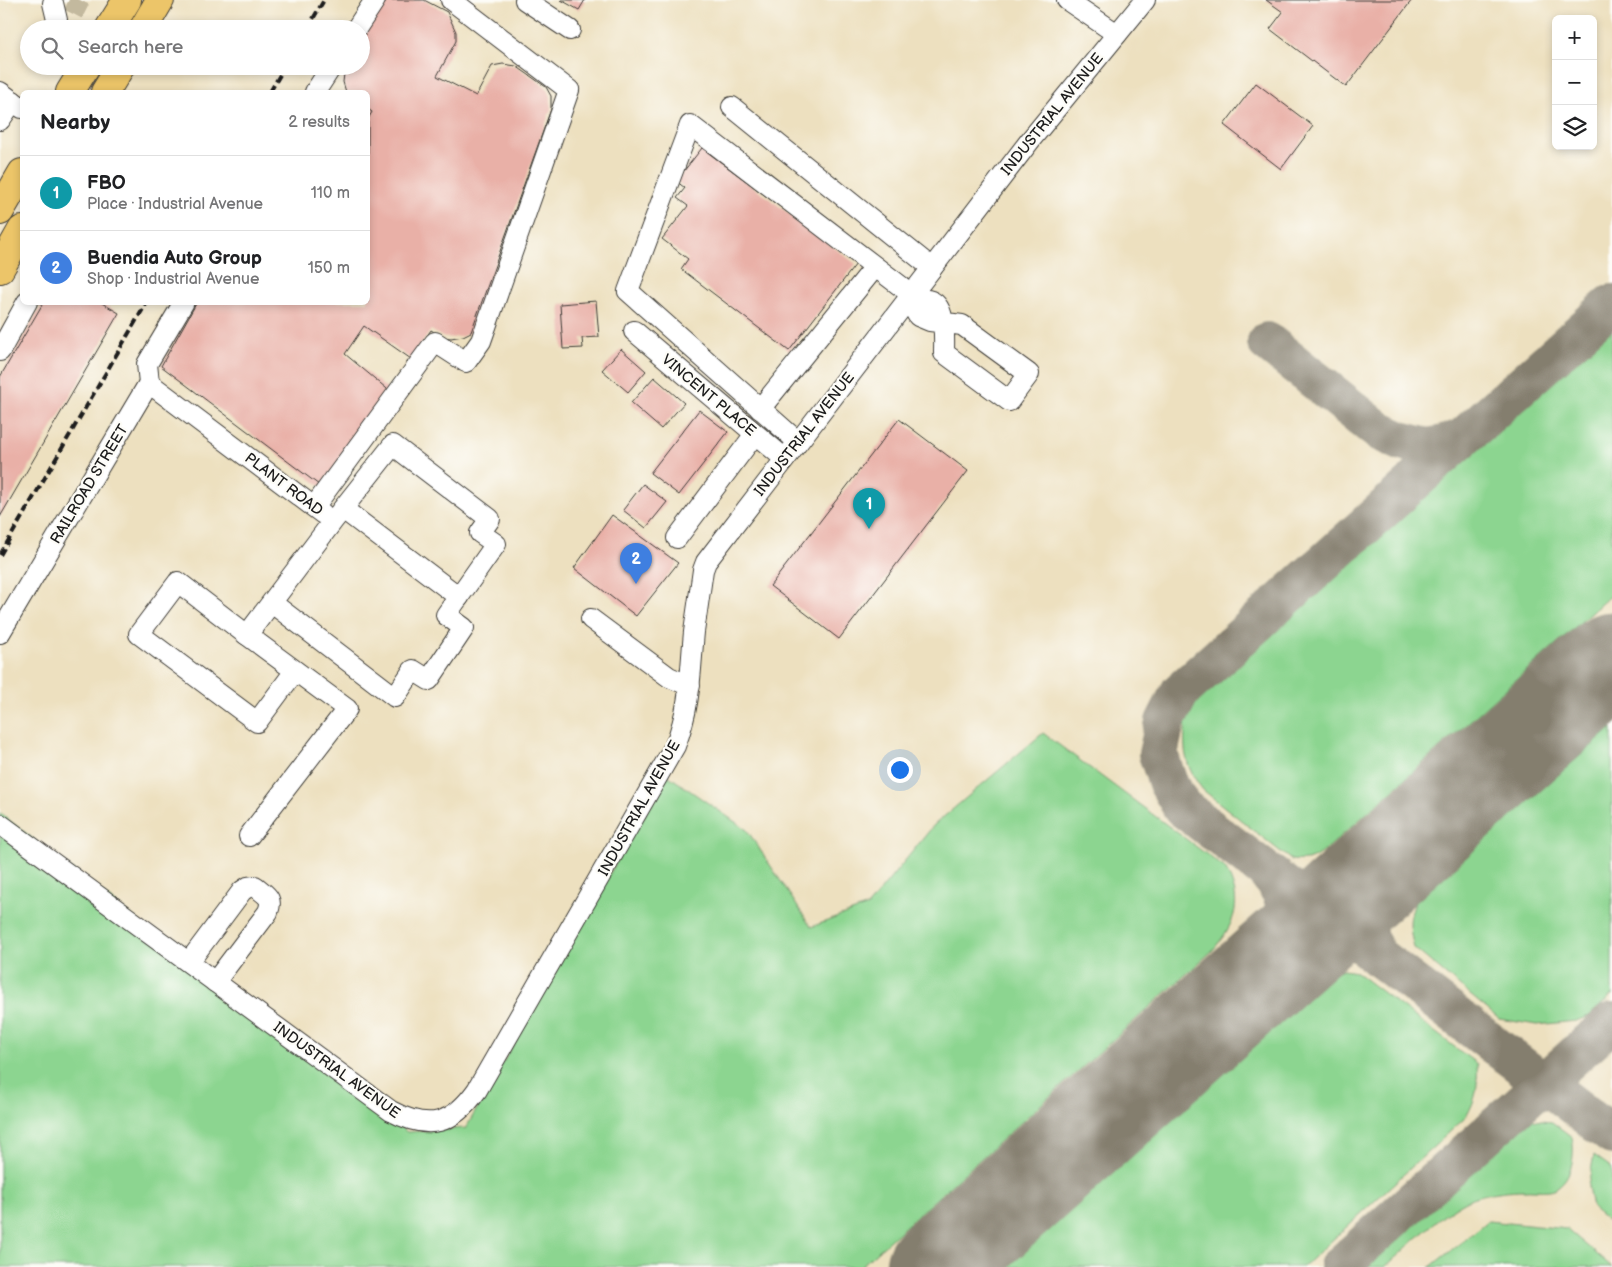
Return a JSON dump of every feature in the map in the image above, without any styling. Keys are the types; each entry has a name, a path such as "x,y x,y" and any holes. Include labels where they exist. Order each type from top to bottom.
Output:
{"highway":[{"path":"115,20 127,0"},
{"path":"148,20 160,0"},
{"path":"71,90 80,75"},
{"path":"106,90 115,75"},
{"path":"1,206 20,176"},
{"path":"0,269 20,234"}],"street":[{"path":"362,20 375,0"},
{"path":"314,506 435,342 466,362 481,341 569,90 451,0"},
{"path":"525,0 570,30"},
{"path":"1067,0 1117,34"},
{"name":"INDUSTRIAL AVENUE","path":"0,824 390,1111 407,1120 437,1122 450,1118 460,1110 477,1090 665,764 682,727 690,686 694,631 703,570 706,562 1032,138 1145,0"},
{"path":"316,90 326,75"},
{"path":"0,120 12,100"},
{"path":"732,107 932,268"},
{"path":"798,442 628,291 690,125 875,266 910,296 930,300 938,307 943,322"},
{"path":"760,409 875,266"},
{"path":"0,350 25,305"},
{"path":"149,383 147,364 182,305"},
{"name":"VINCENT PLACE","path":"634,331 785,459"},
{"name":"PLANT ROAD","path":"149,383 314,506 338,515 247,635"},
{"name":"RAILROAD STREET","path":"0,633 149,383"},
{"path":"677,538 755,434"},
{"path":"270,606 395,697 413,670 429,680 464,628 446,615 496,544 480,533 490,519 393,445 338,515 459,596"},
{"path":"249,836 347,709 178,582 139,634 257,722 295,671"},
{"path":"591,619 669,676 690,686"},
{"path":"189,962 242,891 255,886 270,899 271,905 268,912 215,982"}],"green space":[{"path":"1612,328 1612,594 1330,846 1312,858 1291,860 1203,790 1190,769 1186,755 1186,719 1188,714 1196,701"},
{"path":"1612,728 1612,995 1589,1016 1576,1021 1537,1025 1499,1019 1414,948 1410,928 1412,910 1419,897"},
{"path":"1043,733 1225,868 1231,880 1236,901 1232,921 1212,951 860,1267 0,1267 0,813 407,1132 466,1128 666,774 747,830 811,927 868,906 934,825"},
{"path":"1343,970 1356,972 1477,1064 1477,1085 1475,1098 1466,1117 1303,1267 1005,1267 1330,975"},
{"path":"1532,1120 1552,1122 1572,1137 1571,1168 1561,1184 1548,1190 1502,1192 1468,1200 1443,1216 1385,1267 1363,1267 1521,1125"},
{"path":"1594,1155 1612,1168 1612,1225 1592,1208 1588,1186"},
{"path":"1488,1221 1567,1229 1612,1267 1430,1267"}],"building":[{"path":"381,0 424,0 447,12 456,32 456,41 437,76 476,96 492,66 503,64 516,66 546,87 551,96 551,109 471,332 463,336 451,338 442,337 431,330 411,359 364,326 345,354 392,393 323,488 161,366 195,305 370,305 370,116 372,112 370,110 370,90 345,90 343,82 344,75 370,75 370,20"},
{"path":"561,0 585,0 579,10"},
{"path":"1266,0 1412,0 1346,87 1270,29 1283,12"},
{"path":"1256,83 1313,126 1281,169 1224,125"},
{"path":"702,148 856,264 789,351 681,269 688,259 662,239 688,206 677,198 685,188 676,181"},
{"path":"596,301 599,337 582,338 583,348 563,349 560,304"},
{"path":"42,305 105,305 119,313 0,517 0,377"},
{"path":"621,349 646,371 628,392 602,370"},
{"path":"654,377 684,403 661,429 631,403"},
{"path":"699,410 728,432 679,495 650,473"},
{"path":"899,419 968,471 839,639 770,586"},
{"path":"643,484 667,502 646,528 623,510"},
{"path":"612,515 678,563 636,616 574,568"}],"taxiway":[{"path":"1612,304 1180,692 1165,722 1158,754 1168,783 1182,807 1612,1135"},
{"path":"1267,342 1379,431 1401,441 1428,448 1444,445 1463,438"},
{"path":"1378,957 1368,939 1364,913 1370,890 1382,867"},
{"path":"1268,874 1281,891 1288,912 1286,943 1276,962"},
{"path":"1339,1267 1612,1022"}],"runway":[{"path":"935,1267 1612,661"}],"tunnel":[{"path":"73,14 80,0"}],"railway":[{"path":"312,20 324,0"},
{"path":"271,90 280,75"},
{"path":"0,555 145,305"}],"place":[{"name":"FBO","path":"869,529"},
{"name":"Buendia Auto Group","path":"636,584"}]}
